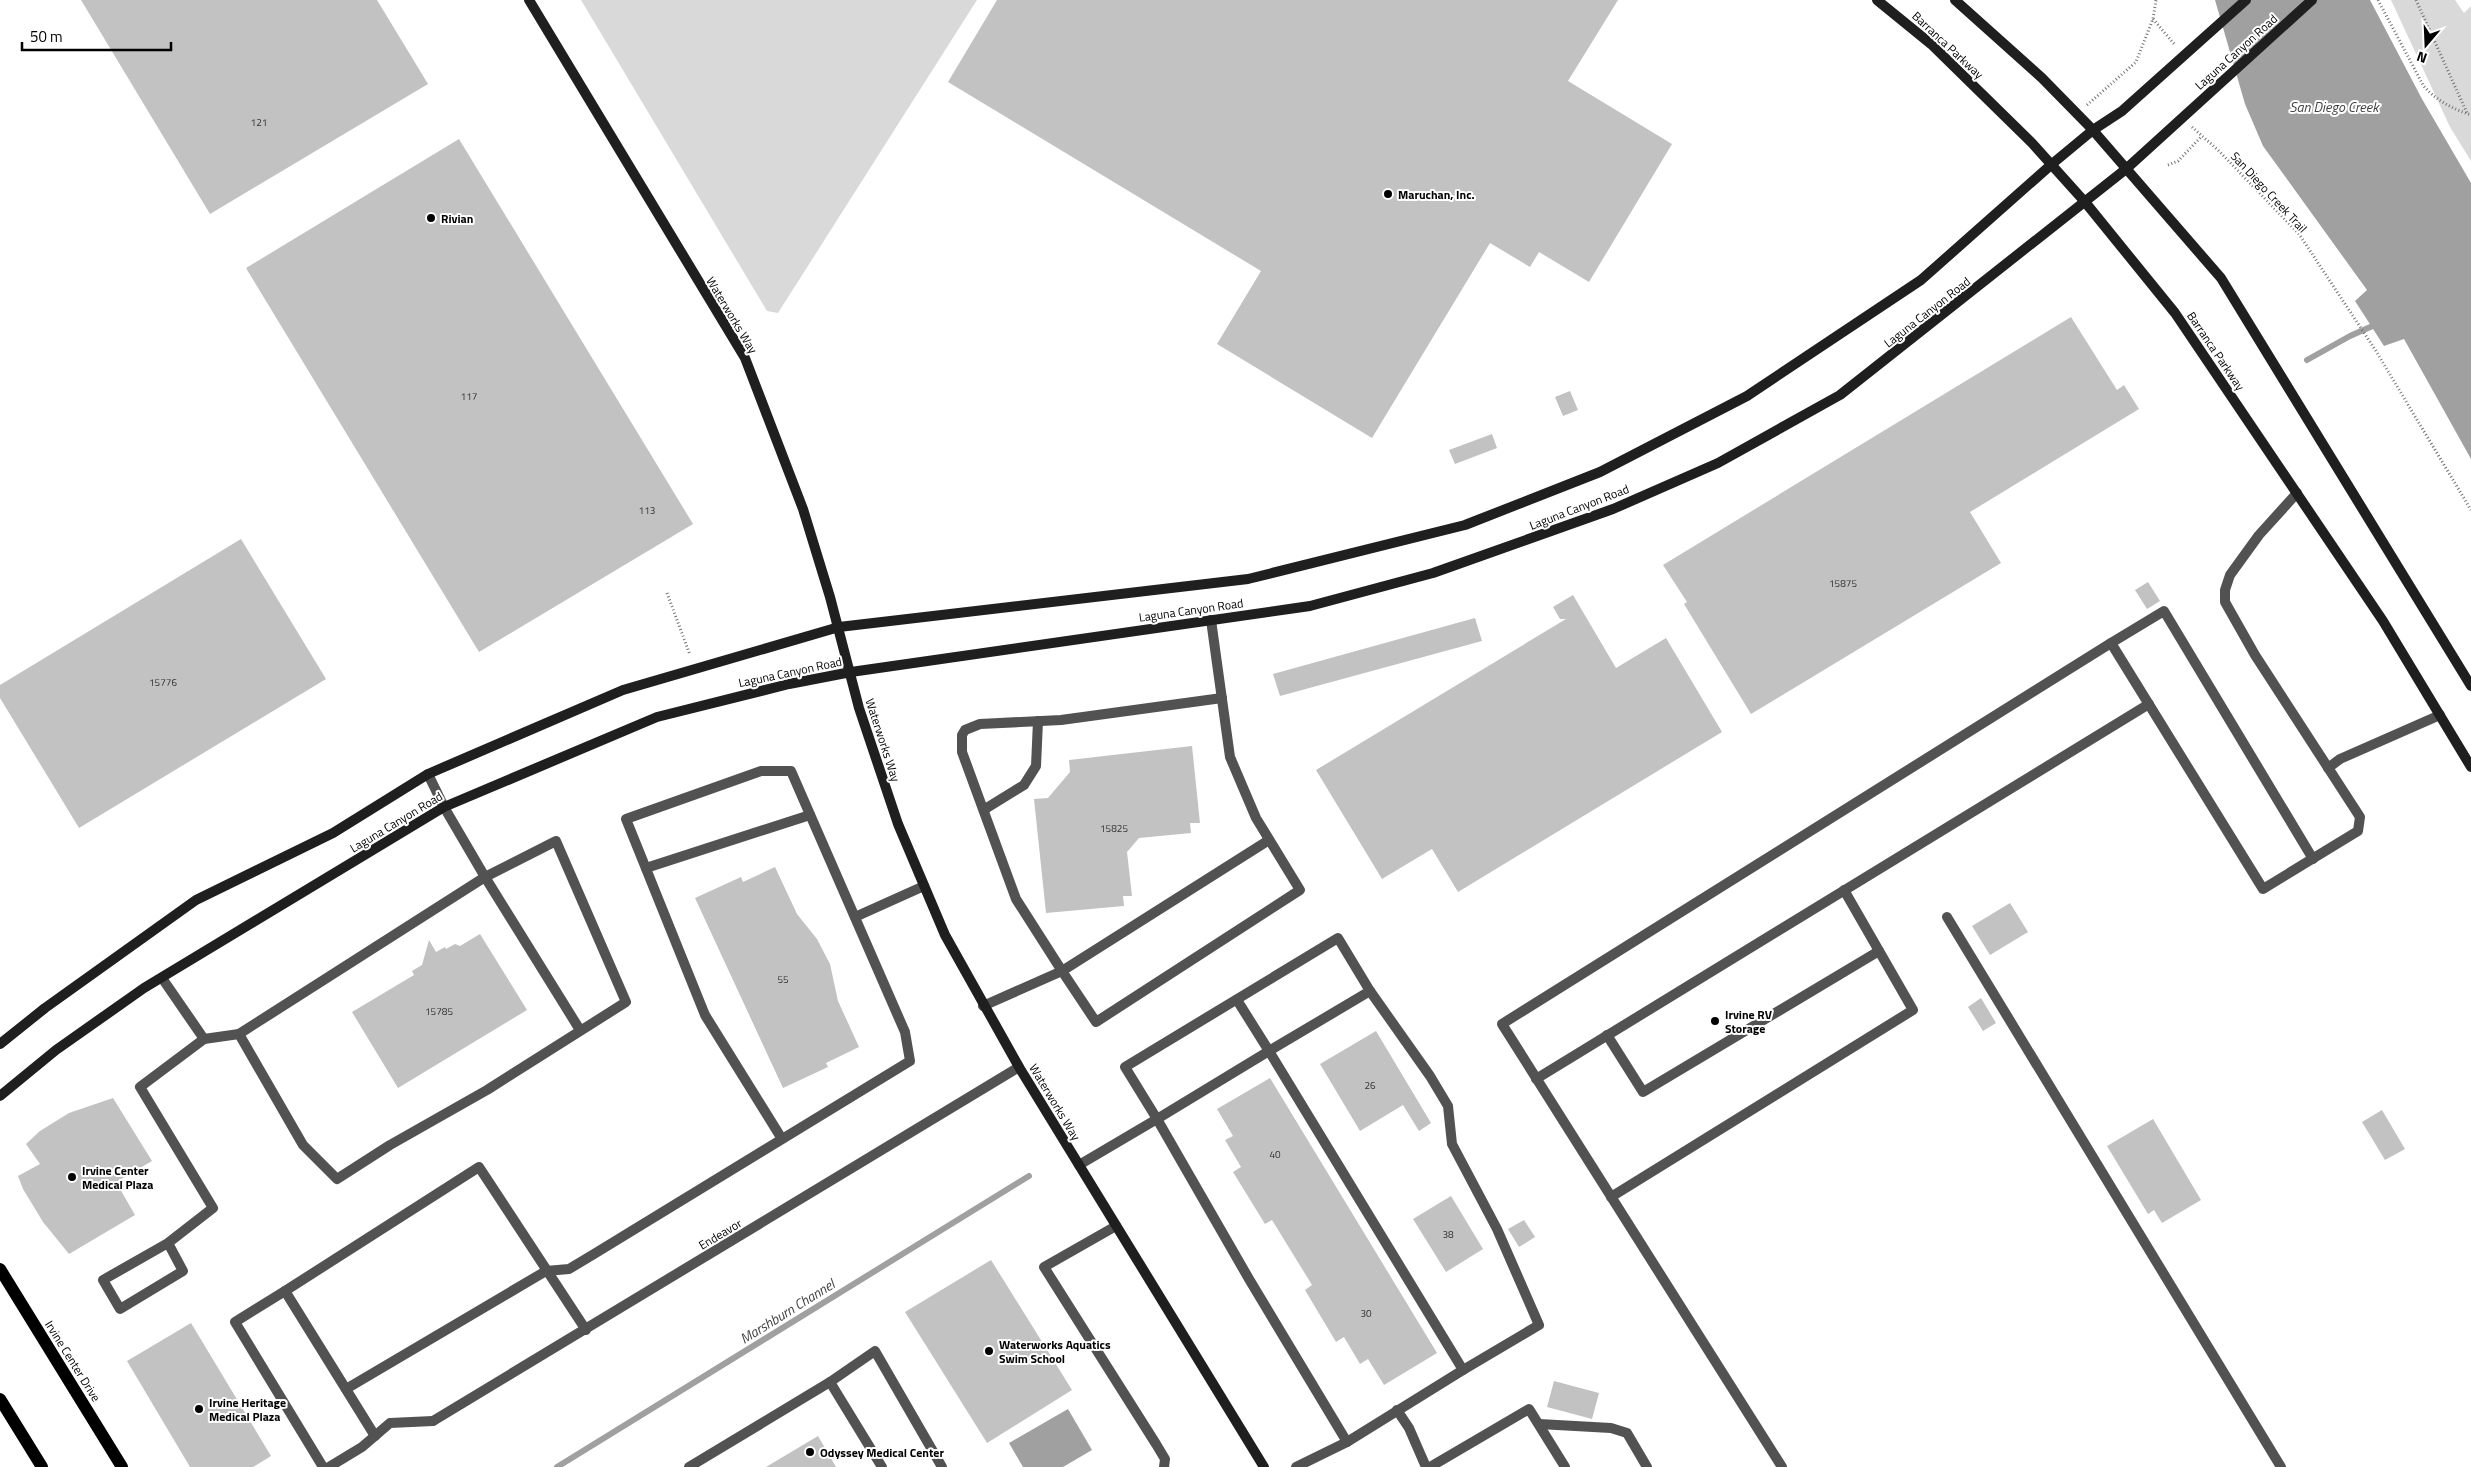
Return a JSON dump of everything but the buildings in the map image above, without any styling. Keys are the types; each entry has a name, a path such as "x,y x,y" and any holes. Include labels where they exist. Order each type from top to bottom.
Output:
{"main road":[{"name":"Waterworks Way","path":"529,0 745,358 803,509 839,627 859,708 898,824 945,935 1019,1067 1264,1467"},
{"name":"Barranca Parkway","path":"1877,0 1931,44 2052,164 2086,202 2175,313 2383,621 2471,767"},
{"path":"1955,0 2042,78 2093,130 2221,278 2471,686"},
{"name":"Laguna Canyon Road","path":"0,1044 45,1008 196,900 333,833 428,774 623,690 839,627 1248,579 1465,525 1600,472 1747,396 1921,280 2052,164 2093,130 2122,111 2246,0"},
{"name":"Laguna Canyon Road","path":"0,1096 56,1050 162,978 444,807 657,717 789,684 851,672 1310,606 1433,573 1613,509 1718,463 1840,395 2126,169 2312,0"},
{"name":"Irvine Center Drive","path":"0,1270 122,1467"},
{"path":"0,1399 42,1467"}],"street":[{"path":"2111,643 2263,890 2358,831 2360,817 2255,655 2225,602 2225,590 2230,575 2258,535 2297,493"},
{"path":"1782,1467 1502,1024 2164,611 2313,859"},
{"path":"1211,620 1222,698 1230,757 1256,818 1300,890 1096,1022 1016,899 962,752 962,735 969,727 980,724 1038,721 1222,698"},
{"path":"1536,1079 2149,704"},
{"path":"2328,768 2340,759 2440,715"},
{"path":"984,809 1024,785 1036,766 1038,721"},
{"path":"346,1389 546,1271 570,1269 910,1061 905,1032 791,771 761,772 626,819 705,1015 782,1139"},
{"path":"428,774 444,807 485,877 580,1030"},
{"path":"646,868 810,815"},
{"path":"984,1006 1062,971 1269,840"},
{"path":"168,1243 183,1271 120,1309 103,1280 168,1243 213,1208 140,1087 204,1040 239,1034 485,877 556,841 626,1002 486,1090 390,1145 337,1180 303,1145 239,1034"},
{"path":"855,917 924,886"},
{"path":"1611,1197 1913,1010 1844,890"},
{"path":"1947,917 2281,1467"},
{"path":"1296,1467 1347,1442 1539,1325 1497,1230 1452,1144 1448,1106 1430,1076 1370,990 1338,938 1125,1067 1157,1119 1248,1279 1347,1442"},
{"path":"1607,1035 1643,1092 1879,951"},
{"path":"162,978 204,1040"},
{"path":"1079,1165 1370,990"},
{"path":"1238,1000 1463,1370"},
{"name":"Endeavor","path":"375,1436 390,1423 433,1421 1019,1067"},
{"path":"323,1467 235,1322 479,1167 586,1330"},
{"path":"1116,1226 1044,1267 1165,1459 1164,1467"},
{"path":"285,1291 375,1436 329,1467"},
{"path":"689,1467 830,1382 875,1351 942,1467"},
{"path":"830,1382 882,1467"},
{"path":"1430,1467 1529,1409 1565,1467"},
{"path":"1397,1410 1409,1428 1426,1467"},
{"path":"1539,1424 1611,1428 1626,1433 1647,1467"}],"path":[{"path":"2094,98 2110,87 2136,62 2153,19 2156,0"},
{"path":"2378,0 2423,85 2430,94 2444,103 2469,114"},
{"path":"2416,0 2469,114"},
{"path":"2153,19 2184,55"},
{"name":"San Diego Creek Trail","path":"2168,165 2178,161 2201,137 2218,150 2299,234 2376,351 2471,510"},
{"path":"667,593 696,670"}],"shaded area":[{"path":"581,0 977,0 778,313 767,311"},
{"path":"2391,0 2455,0 2464,13 2471,6 2471,161 2450,127"}],"water":[{"name":"San Diego Creek","path":"2215,0 2370,0 2422,99 2471,183 2471,459 2404,339 2384,346 2355,301 2367,290 2263,146 2245,104"},
{"path":"1068,1409 1092,1450 1063,1467 1023,1467 1009,1443"}],"waterway":[{"name":"Marshburn Channel","path":"2307,360 2350,336 2377,324"},
{"name":"Marshburn Channel","path":"557,1467 1029,1176"}],"place":[{"name":"Maruchan, Inc.","path":"1388,194"},
{"name":"Rivian","path":"431,218"},
{"name":"Irvine RV Storage","path":"1715,1021"},
{"name":"Irvine Center Medical Plaza","path":"72,1177"},
{"name":"Waterworks Aquatics Swim School","path":"989,1351"},
{"name":"Irvine Heritage Medical Plaza","path":"199,1409"},
{"name":"Odyssey Medical Center","path":"810,1452"}]}
